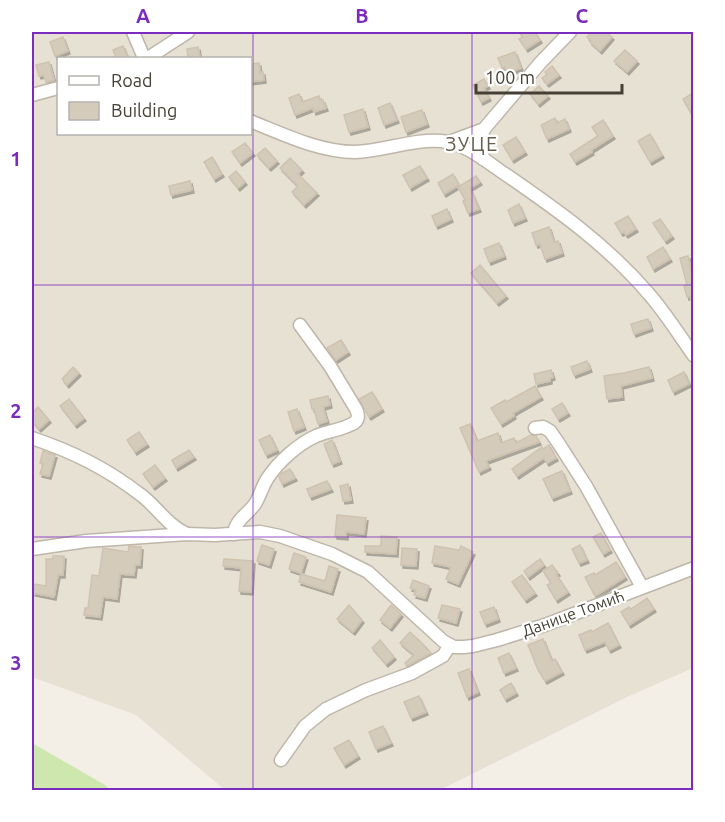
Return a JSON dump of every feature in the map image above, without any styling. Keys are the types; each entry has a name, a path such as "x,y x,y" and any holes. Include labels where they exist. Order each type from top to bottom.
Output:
{"street":[{"path":"133,32 146,57"},
{"path":"148,57 188,32"},
{"path":"483,159 480,141 484,129 570,32"},
{"path":"32,95 57,88"},
{"path":"252,123 302,141 343,151 365,151 426,141 449,142 460,146 483,159 579,226 657,303 693,356"},
{"path":"449,142 484,129"},
{"path":"234,534 237,523 258,499 268,477 295,450 317,435 353,424 358,419 356,409 330,366 300,326"},
{"path":"536,428 543,427 550,430 586,486 642,587"},
{"path":"32,438 74,453 110,473 152,504 177,529 187,534"},
{"path":"166,535 167,519"},
{"path":"32,549 86,541 166,535 260,532 280,536 316,548 368,572 450,645 443,656 412,673 366,690 327,709 305,726 281,760"},
{"name":"Данице Томић","path":"450,645 454,647 473,646 545,625 693,568"}],"shaded area":[{"path":"32,32 693,32 693,668 627,697 440,790 225,790 136,715 32,677"}],"green space":[{"path":"32,743 110,790 35,790 32,787"}],"building":[{"path":"519,32 535,32 540,40 526,49 519,39 523,37"},
{"path":"592,32 605,32 612,37 600,51 587,37"},
{"path":"63,37 68,51 55,56 50,42"},
{"path":"123,46 128,57 116,57 113,50"},
{"path":"198,47 200,57 188,57 187,49"},
{"path":"625,50 637,61 627,72 614,61"},
{"path":"515,52 521,68 507,73 498,58"},
{"path":"49,62 54,80 46,82 44,75 39,76 36,65"},
{"path":"259,63 260,73 263,72 264,80 252,82 252,64"},
{"path":"552,66 559,75 547,84 542,78"},
{"path":"484,79 488,86 484,88 489,98 481,102 473,85"},
{"path":"539,86 548,96 538,104 530,94"},
{"path":"693,93 693,117 683,99"},
{"path":"299,94 302,102 319,96 326,108 314,112 313,108 295,115 289,98"},
{"path":"390,103 397,120 384,125 378,108"},
{"path":"363,109 368,127 349,132 344,115"},
{"path":"422,110 427,124 406,132 401,117"},
{"path":"555,118 557,123 565,119 569,129 547,139 541,125"},
{"path":"603,120 613,136 575,162 570,154 598,136 592,127"},
{"path":"650,134 662,155 650,162 638,141"},
{"path":"516,137 525,152 512,160 503,145"},
{"path":"245,143 253,153 240,163 232,152"},
{"path":"265,148 277,161 269,168 257,155"},
{"path":"212,157 222,174 214,179 204,162"},
{"path":"290,158 302,170 298,174 317,193 304,205 292,192 298,186 280,168"},
{"path":"420,166 427,178 410,188 403,175"},
{"path":"236,171 245,182 238,188 229,177"},
{"path":"453,174 459,185 444,194 438,183"},
{"path":"476,176 480,182 470,188 479,209 468,213 463,201 465,200 458,187"},
{"path":"190,181 192,190 171,195 169,186"},
{"path":"519,204 525,218 513,223 508,210"},
{"path":"447,209 451,219 436,226 432,216"},
{"path":"628,216 636,229 626,235 624,232 621,233 615,223"},
{"path":"660,219 672,236 665,241 653,223"},
{"path":"549,227 554,242 558,241 562,253 545,259 540,244 536,245 532,233"},
{"path":"499,243 504,256 489,262 484,249"},
{"path":"663,247 670,259 653,269 647,257"},
{"path":"688,256 693,278 693,299 690,296 687,297 684,286 687,285 680,258"},
{"path":"480,265 506,296 497,303 471,273"},
{"path":"648,319 651,328 634,334 631,324"},
{"path":"341,340 348,352 336,360 327,348"},
{"path":"587,361 590,369 574,375 571,367"},
{"path":"73,367 79,373 67,385 62,379"},
{"path":"649,367 652,378 621,386 622,397 607,399 604,376"},
{"path":"551,370 553,377 550,381 536,384 534,374"},
{"path":"684,372 689,384 673,392 668,380"},
{"path":"535,386 541,397 513,413 514,416 501,424 491,408"},
{"path":"372,392 382,409 369,417 359,399"},
{"path":"328,396 330,405 323,407 327,421 318,424 310,400"},
{"path":"69,399 84,418 75,425 60,406"},
{"path":"562,403 568,413 558,419 552,409"},
{"path":"38,407 49,420 39,429 32,421 32,413"},
{"path":"297,409 304,427 294,431 288,412"},
{"path":"470,424 477,441 498,433 501,443 514,438 516,443 531,435 536,436 539,442 486,461 489,467 479,472 460,428"},
{"path":"139,432 147,444 135,452 127,440"},
{"path":"270,435 277,450 266,455 259,440"},
{"path":"332,440 340,461 332,464 324,444"},
{"path":"549,445 556,458 547,463 544,458 517,476 512,469 542,447 543,449"},
{"path":"189,450 194,457 176,468 172,460"},
{"path":"43,451 55,455 49,476 40,474"},
{"path":"155,465 165,478 153,487 143,474"},
{"path":"290,469 295,478 282,484 279,477"},
{"path":"562,471 570,491 552,498 543,479"},
{"path":"327,481 331,489 310,497 307,489"},
{"path":"348,484 351,500 343,501 340,486"},
{"path":"337,515 366,518 364,534 346,532 346,537 335,536"},
{"path":"601,533 610,550 603,554 593,537"},
{"path":"381,536 397,537 396,554 365,552 365,546 381,546"},
{"path":"262,545 274,549 269,565 257,561"},
{"path":"580,545 587,560 579,563 572,549"},
{"path":"129,546 141,547 140,565 135,565 134,575 120,574 117,599 103,597 100,617 84,615 85,608 88,608 92,575 99,576 103,548 128,552"},
{"path":"435,546 459,550 461,546 473,552 458,584 446,579 451,567 432,563"},
{"path":"402,548 417,549 416,566 401,565"},
{"path":"294,553 306,557 301,573 289,569"},
{"path":"53,556 64,556 63,575 58,575 54,597 33,593 34,584 46,586 46,559 53,559"},
{"path":"224,559 253,561 251,592 239,591 241,568 223,566"},
{"path":"540,559 544,565 528,577 524,571"},
{"path":"616,562 625,577 595,596 585,577 594,573 595,575"},
{"path":"552,565 568,592 556,600 547,585 551,583 543,571"},
{"path":"329,566 338,569 331,592 299,582 301,574 325,581"},
{"path":"522,575 535,593 525,600 512,582"},
{"path":"413,580 429,586 425,598 414,595 416,590 410,588"},
{"path":"647,598 654,609 629,625 621,612 629,607 631,609"},
{"path":"349,605 362,620 353,632 337,619"},
{"path":"391,605 401,614 390,628 380,620"},
{"path":"442,605 460,609 456,623 438,618"},
{"path":"494,607 498,619 485,624 480,612"},
{"path":"608,623 619,645 609,650 605,642 585,650 579,635 591,630 592,632"},
{"path":"410,632 431,653 407,666 405,663 414,655 400,643"},
{"path":"543,639 552,661 555,659 562,672 545,681 528,645"},
{"path":"380,640 394,657 386,664 372,648"},
{"path":"509,653 516,668 504,673 498,658"},
{"path":"469,669 478,692 467,697 458,673"},
{"path":"511,683 516,693 505,699 500,690"},
{"path":"419,696 426,712 411,718 404,702"},
{"path":"383,726 391,743 376,749 369,732"},
{"path":"349,740 358,756 344,765 334,748"}],"district":[{"name":"ЗУЦЕ","path":"472,143"}]}
